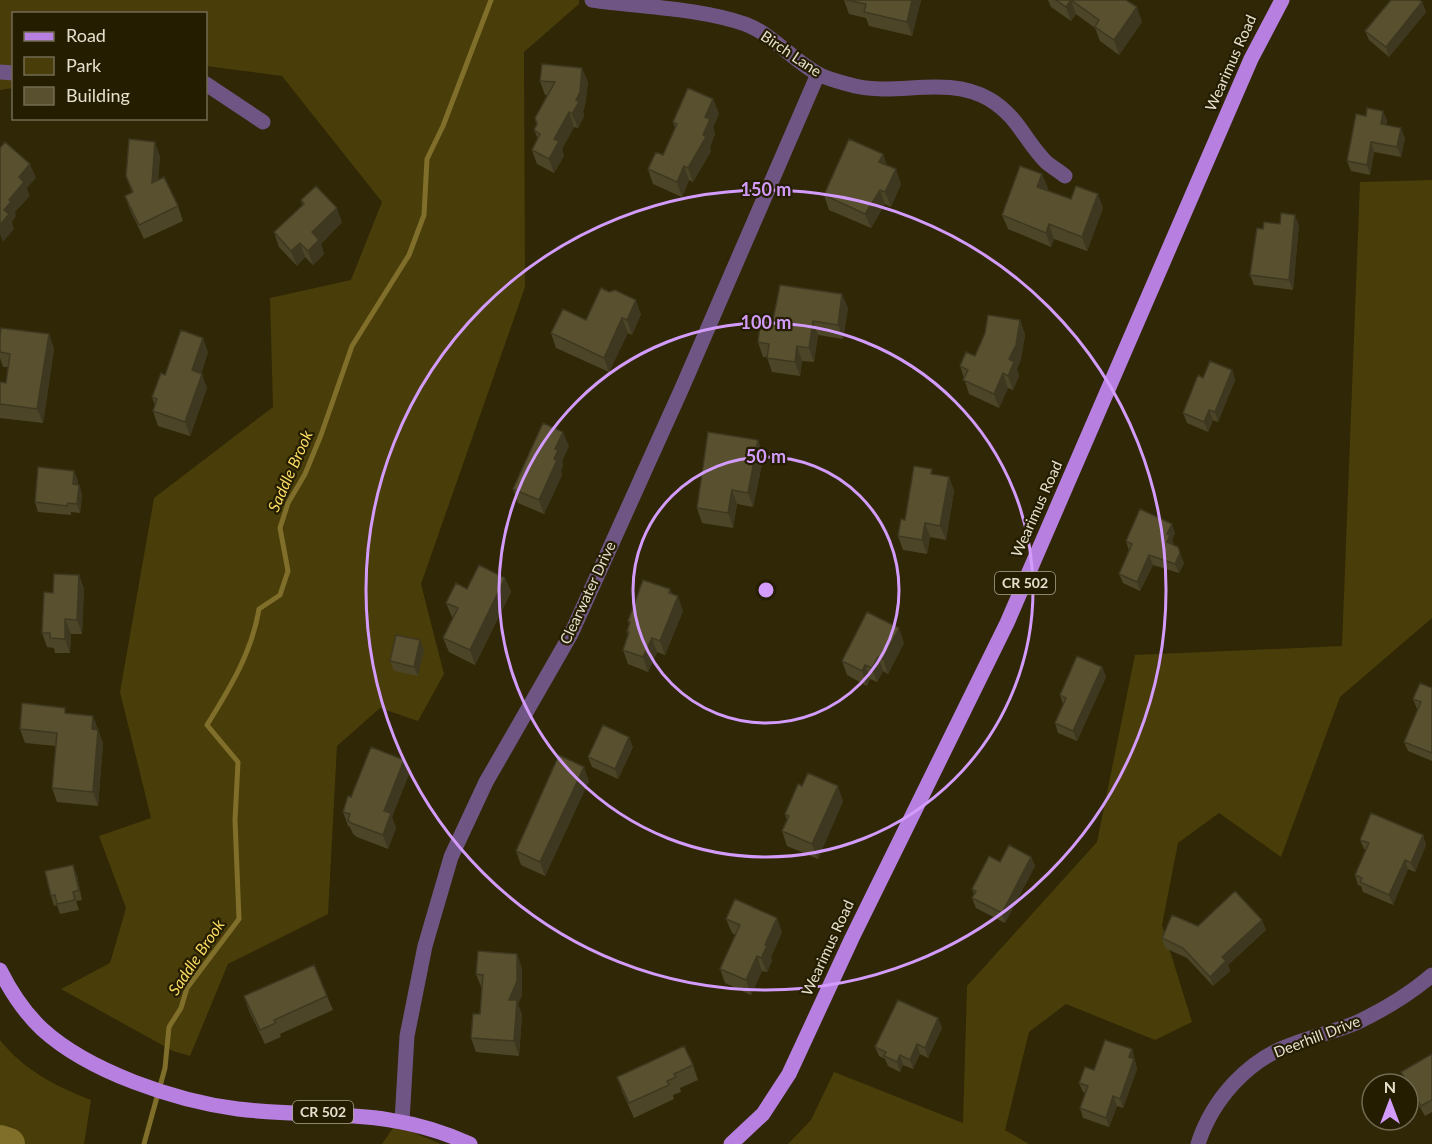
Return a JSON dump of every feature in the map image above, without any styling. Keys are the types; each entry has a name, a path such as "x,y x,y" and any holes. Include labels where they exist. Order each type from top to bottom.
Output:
{"main road":[{"name":"Wearimus Road","path":"731,1144 764,1114 789,1074 852,938 1003,631 1251,58 1282,0"},
{"name":"CR 502","path":"0,970 30,1016 56,1041 97,1064 147,1085 173,1094 240,1109 332,1113 402,1121 442,1132 470,1144"}],"street":[{"name":"Birch Lane","path":"592,0 719,17 746,25 771,38 818,74 858,86 890,89 932,86 971,91 1005,110 1021,126 1046,162 1065,176"},
{"name":"Clearwater Drive","path":"402,1121 407,1036 425,946 451,857 486,782 571,634 682,388 818,74"},
{"path":"207,85 263,122"},
{"name":"Deerhill Drive","path":"1198,1144 1214,1109 1229,1088 1265,1057 1290,1044 1356,1022 1389,1006 1432,975"}],"green space":[{"path":"0,0 579,0 579,4 524,52 525,287 421,584 444,674 418,721 380,708 337,746 328,914 228,964 190,1056 173,1051 61,989 110,963 126,908 99,836 151,818 120,692 154,498 273,407 270,298 351,280 382,202 282,76 207,66 207,12 12,12 12,88 0,90"},
{"path":"1432,180 1432,618 1340,697 1281,857 1219,813 1178,843 1162,925 1192,1022 1155,1040 1066,1004 1029,1032 1005,1130 1029,1144 788,1144 811,1120 834,1072 963,1123 967,986 1097,842 1135,655 1342,646 1360,182"},
{"path":"0,1040 19,1060 41,1076 91,1100 84,1144 0,1144"},
{"path":"395,1125 441,1144 382,1144"}],"building":[{"path":"846,0 912,0 907,22 864,12 866,4"},
{"path":"1056,0 1071,0 1066,7"},
{"path":"1071,0 1126,0 1137,7 1114,40 1095,27 1099,20"},
{"path":"1391,0 1419,0 1422,2 1386,47 1365,31"},
{"path":"542,64 582,68 580,92 576,100 579,102 572,114 569,112 554,139 559,141 549,159 532,150 540,134 534,130 537,124 535,118 555,82 540,81"},
{"path":"688,88 713,99 705,117 710,119 703,135 706,137 688,168 684,166 677,182 648,169 656,152 663,155 677,124 673,122"},
{"path":"1367,108 1383,111 1381,124 1401,128 1397,147 1371,142 1367,165 1347,161 1356,114 1366,116"},
{"path":"129,139 155,142 152,183 164,177 178,206 139,225 125,196 133,192 126,176"},
{"path":"849,139 883,154 879,162 896,169 885,192 880,190 865,214 824,195"},
{"path":"5,142 30,164 19,177 24,182 9,200 11,202 4,210 9,214 0,225 0,148"},
{"path":"1020,166 1042,174 1037,187 1071,199 1076,186 1098,194 1082,237 1049,224 1046,233 1002,215"},
{"path":"316,186 337,208 312,232 319,240 308,251 300,243 291,251 274,232 304,204 301,200"},
{"path":"1281,213 1295,215 1289,280 1250,275 1257,228 1263,229 1264,222 1280,224"},
{"path":"780,285 842,294 838,325 813,321 809,348 797,346 795,362 767,358 769,344 758,342 761,318 773,320"},
{"path":"601,288 609,292 615,290 636,300 627,320 622,318 604,358 551,333 563,309 586,320"},
{"path":"988,315 1020,320 1016,345 1009,359 1014,362 1008,376 1003,373 994,394 963,380 968,370 960,366 966,352 975,356 985,333"},
{"path":"1,328 49,334 37,409 0,404 0,382 6,383 10,354 0,352"},
{"path":"181,330 203,338 192,370 202,374 185,422 153,411 157,399 152,397 161,373 165,375"},
{"path":"1210,361 1232,370 1215,412 1209,410 1204,422 1183,413 1198,375 1203,378"},
{"path":"543,423 563,432 555,449 558,450 554,459 557,460 539,500 513,489"},
{"path":"708,432 758,440 748,493 732,490 728,513 697,508"},
{"path":"914,466 932,469 931,474 949,477 940,526 925,523 922,540 898,536 901,519 905,520"},
{"path":"38,467 74,471 73,484 79,485 77,504 68,503 67,506 35,502"},
{"path":"1140,509 1172,524 1167,534 1170,535 1167,542 1178,547 1180,553 1175,564 1149,555 1137,582 1119,574 1132,544 1126,541"},
{"path":"479,565 505,578 470,650 443,638 458,608 446,603 456,583 467,589"},
{"path":"54,574 79,575 77,620 65,619 65,639 50,638 50,633 42,633 44,592 53,593"},
{"path":"643,580 670,589 669,593 678,596 660,641 652,638 643,657 623,650 629,632 627,632 630,622 628,621"},
{"path":"867,612 899,628 883,659 878,657 872,668 865,665 862,671 842,661"},
{"path":"396,635 420,640 414,667 390,661"},
{"path":"1077,656 1102,667 1073,731 1055,723 1066,698 1060,695"},
{"path":"1420,683 1432,688 1432,753 1404,742 1421,702 1413,699"},
{"path":"22,703 65,708 65,713 93,716 92,729 98,730 93,792 52,788 57,733 20,729"},
{"path":"603,725 629,737 615,769 588,757"},
{"path":"371,747 404,760 384,811 391,813 383,835 351,823 348,820 350,814 343,812"},
{"path":"559,755 584,767 540,862 516,851"},
{"path":"808,773 838,786 812,844 782,831 789,816 785,814 798,784 802,786"},
{"path":"1371,813 1423,835 1411,863 1405,860 1389,895 1360,882 1362,878 1355,875 1369,843 1360,840"},
{"path":"1009,845 1031,857 1002,913 972,898 976,891 972,889 989,856 1000,862"},
{"path":"73,865 79,890 73,892 75,900 57,904 55,895 51,896 45,871"},
{"path":"1235,891 1262,920 1222,957 1226,961 1210,977 1183,948 1162,938 1172,915 1198,926"},
{"path":"735,899 777,918 761,958 757,956 746,980 720,969 740,925 726,919"},
{"path":"478,951 517,954 517,981 509,1000 517,1000 514,1041 471,1038 473,1014 480,1014 483,975 476,974"},
{"path":"314,965 327,996 274,1020 276,1023 260,1030 244,996"},
{"path":"898,1000 938,1018 925,1048 917,1044 910,1060 900,1055 897,1062 884,1056 886,1052 875,1047"},
{"path":"1105,1040 1132,1049 1129,1057 1134,1059 1120,1099 1113,1096 1106,1118 1080,1108 1088,1086 1079,1083 1085,1067 1094,1070"},
{"path":"684,1046 693,1065 674,1074 676,1077 667,1081 669,1085 629,1103 617,1077"},
{"path":"1432,1054 1432,1100 1421,1106 1420,1104 1420,1072 1401,1072"}],"waterway":[{"name":"Saddle Brook","path":"144,1144 165,1068 169,1027 181,1008 187,988 239,919 235,820 238,762 207,725 246,655 259,609 280,595 288,571 280,528 288,503 305,474 321,435 352,346 409,255 424,215 427,159 443,126 491,0"},
{"path":"0,1141 9,1144"}]}
